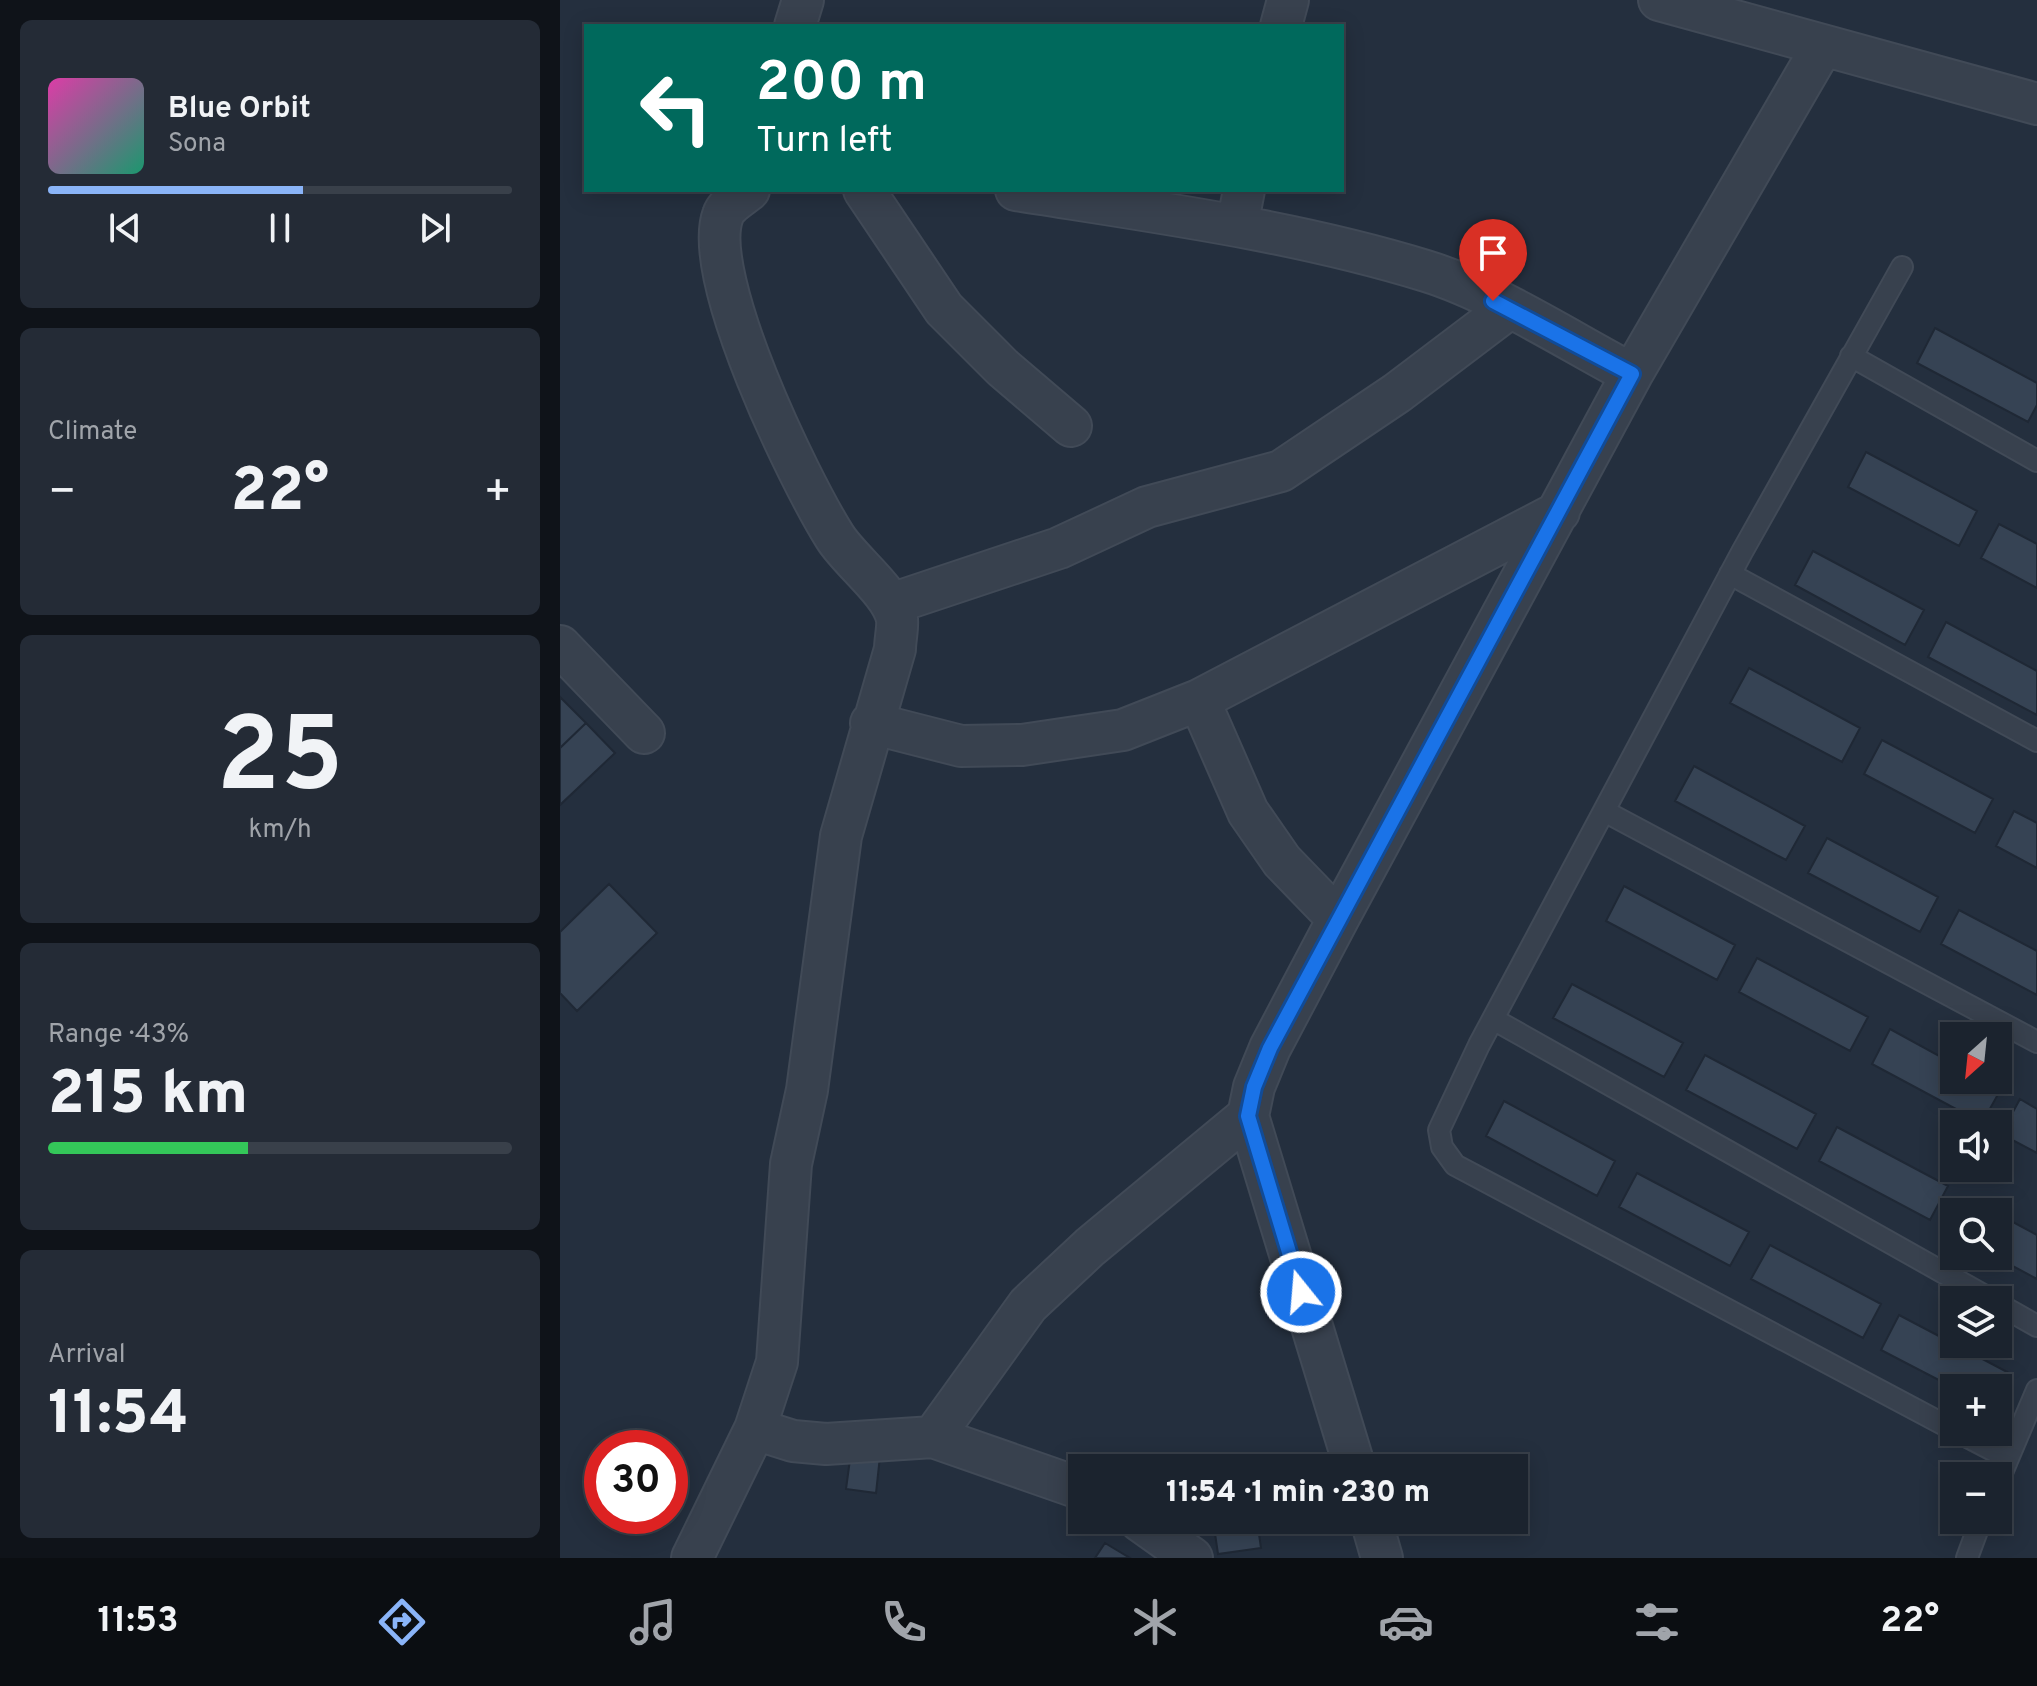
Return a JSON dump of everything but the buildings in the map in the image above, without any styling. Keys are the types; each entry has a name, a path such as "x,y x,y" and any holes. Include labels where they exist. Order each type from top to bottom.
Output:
{"street":[{"path":"796,24 803,0"},
{"path":"1282,24 1288,0"},
{"path":"1659,0 2037,104"},
{"path":"1351,1454 1248,1116 1254,1087 1270,1048 1338,919 1632,374 1822,47"},
{"path":"692,1558 755,1429 777,1362 791,1164 807,1090 841,836 871,723 895,649 897,619 891,604 836,539 780,437 742,339 719,250 719,233 724,211 747,192"},
{"path":"865,192 944,309 1003,368 1071,426"},
{"path":"1041,192 1240,208 1428,272 1508,309 1632,374"},
{"path":"891,604 1059,548 1147,507 1281,471 1397,393 1508,309"},
{"path":"871,723 961,746 1022,745 1123,730 1199,700 1559,512"},
{"path":"560,646 644,733"},
{"path":"1199,700 1248,812 1282,861 1338,919"},
{"path":"933,1437 1028,1305 1090,1247 1248,1116"},
{"path":"755,1429 793,1441 826,1444 933,1437 1068,1484"},
{"path":"1159,1534 1192,1558"},
{"path":"1375,1534 1382,1558"}],"lane":[{"path":"1902,267 1730,574 1493,1019 1439,1130 1442,1147 1455,1165 1940,1423"},
{"path":"1851,356 2037,461"},
{"path":"1730,574 2037,741"},
{"path":"1604,811 2037,1042"},
{"path":"1493,1019 1967,1286"},
{"path":"2012,1312 2037,1326"},
{"path":"2006,1462 2037,1390"},
{"path":"1985,1446 2008,1458"},
{"path":"1967,1558 1976,1534"}],"route":[{"path":"1301,1292 1248,1116 1254,1087 1270,1048 1338,919 1632,374 1493,301"}]}
